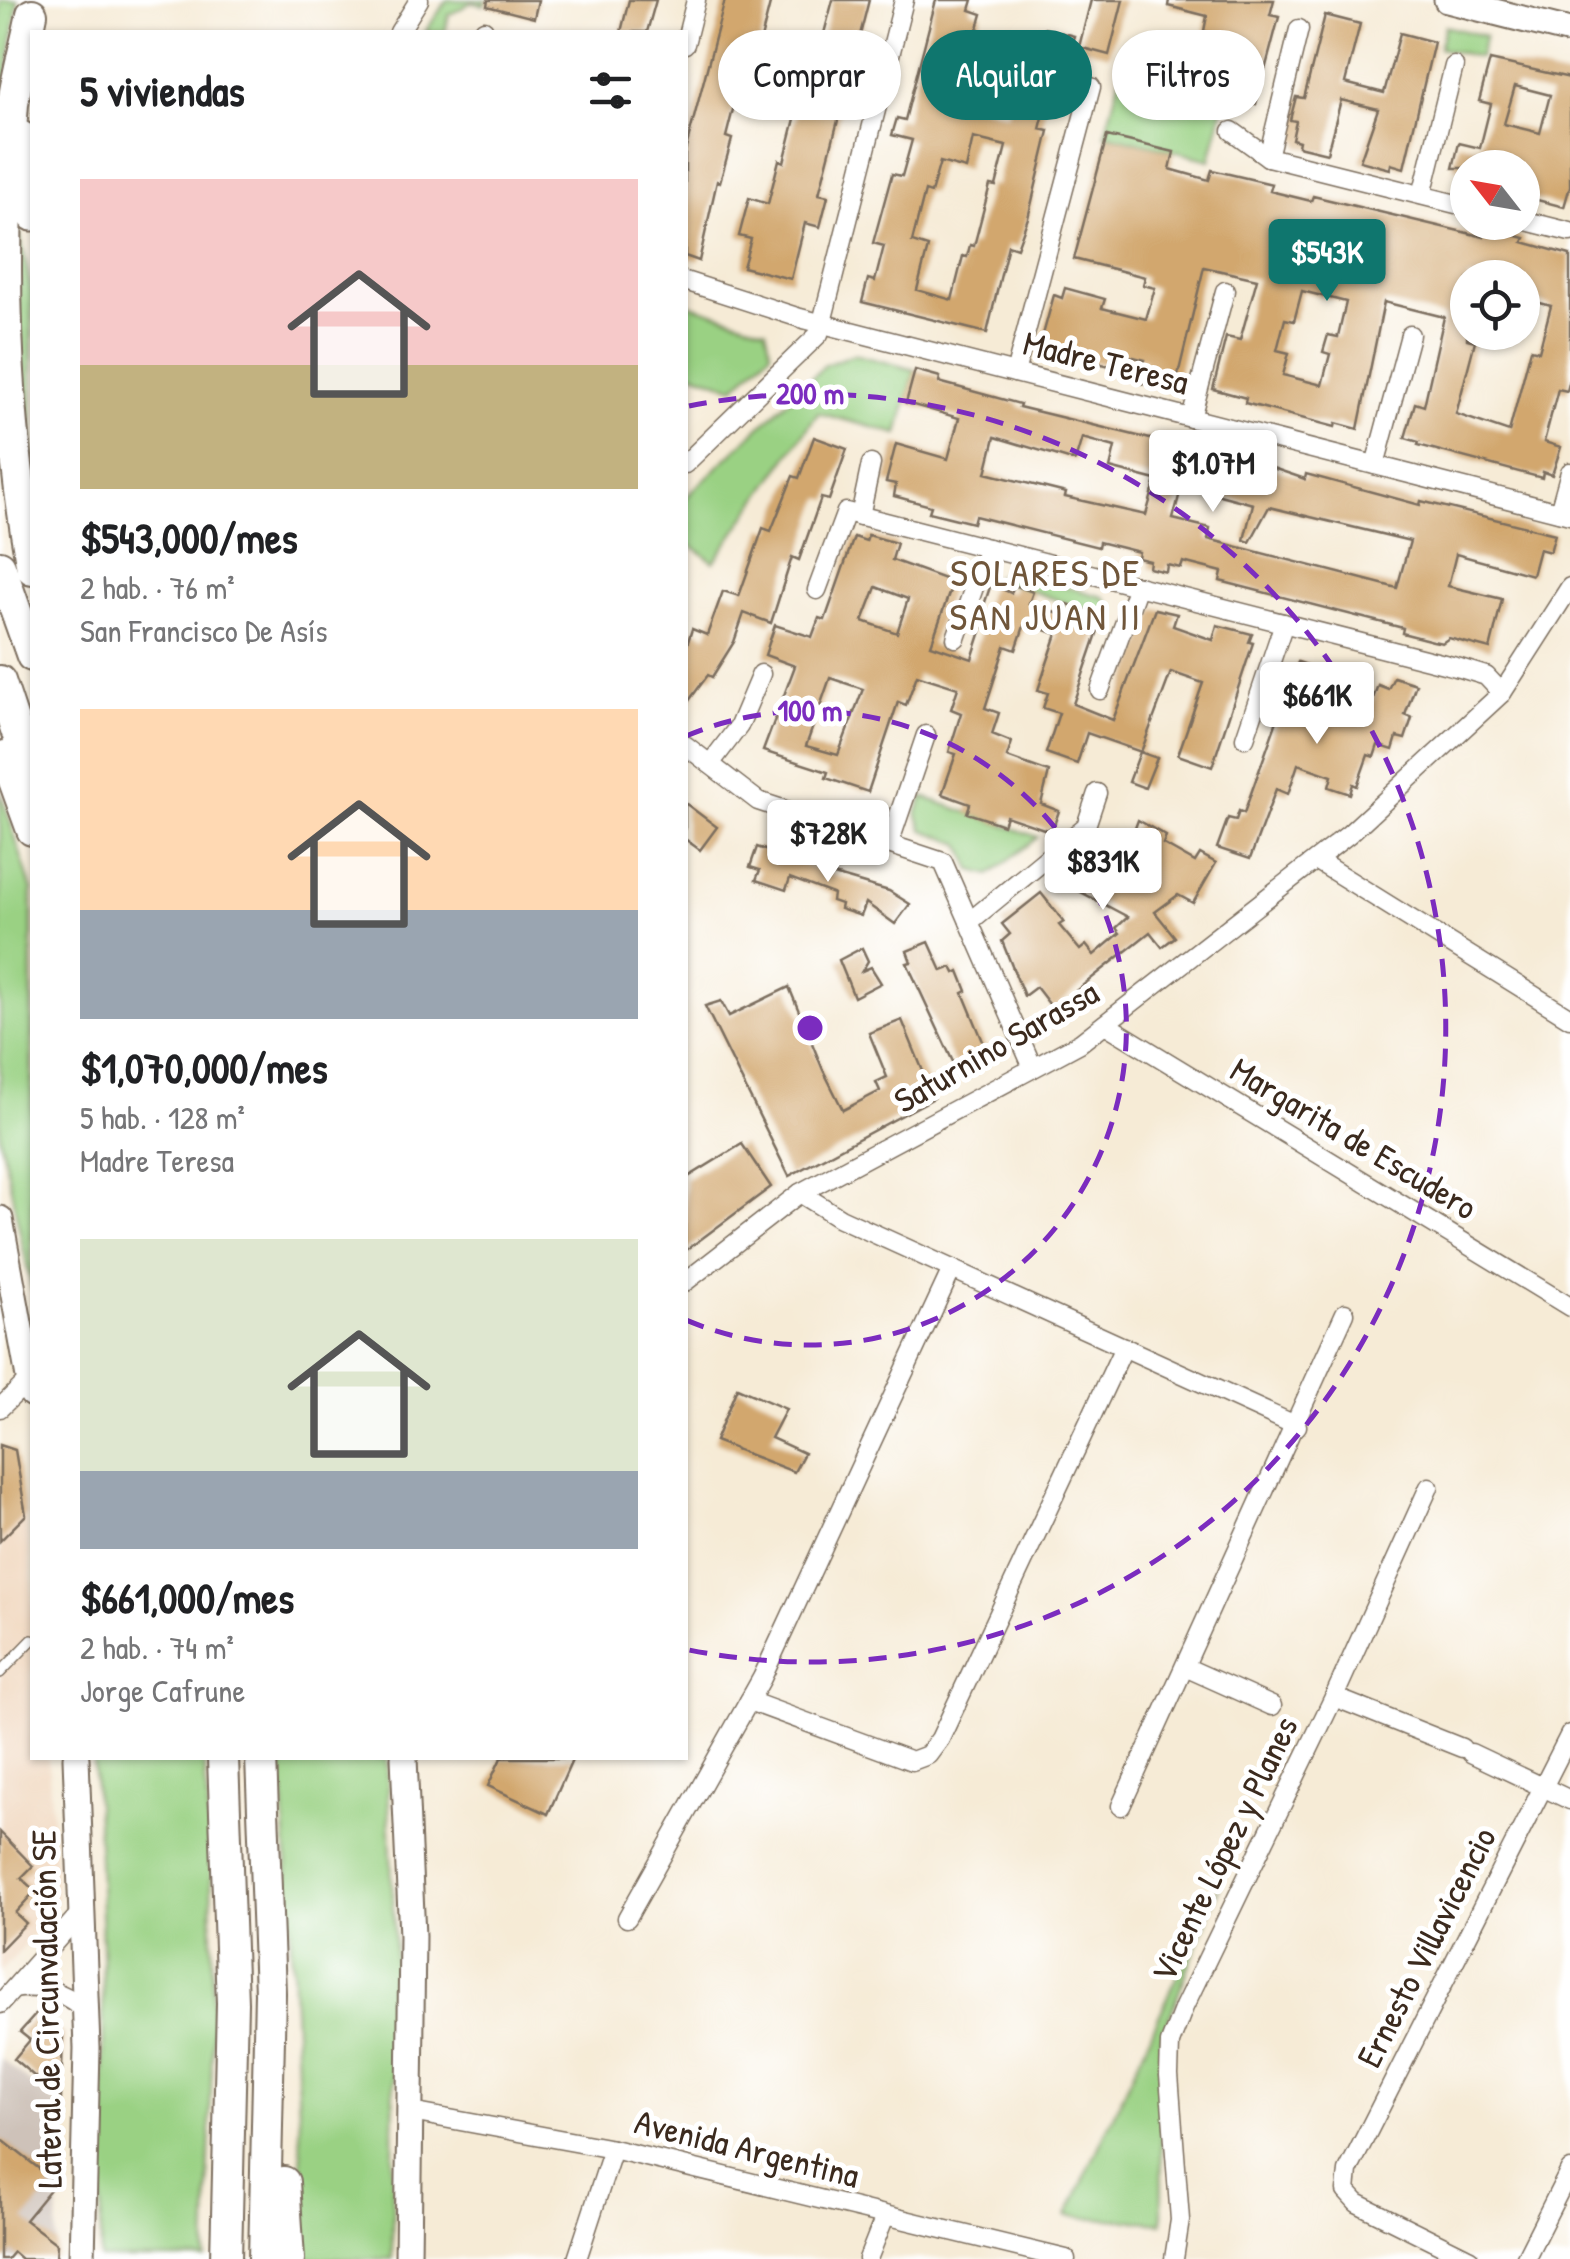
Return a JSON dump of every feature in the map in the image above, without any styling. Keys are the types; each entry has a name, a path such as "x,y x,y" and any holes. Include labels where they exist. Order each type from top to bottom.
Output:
{"highway":[{"path":"30,555 10,420 2,230 13,101 34,7"},
{"path":"0,566 30,650"},
{"path":"0,681 30,772"},
{"path":"0,744 30,825"},
{"path":"223,1760 232,1984 230,2167 223,2259"},
{"path":"262,1760 270,1993 289,2259"},
{"path":"264,2259 270,1993"}],"street":[{"path":"399,30 419,0"},
{"path":"688,32 696,0"},
{"path":"688,461 819,334 904,0"},
{"path":"1447,0 1570,31"},
{"path":"1268,157 1299,29"},
{"path":"30,32 22,82 22,139 30,202"},
{"path":"1422,196 1454,66"},
{"path":"1015,373 1081,120"},
{"path":"1232,130 1268,157 1450,203"},
{"path":"1540,224 1570,232"},
{"name":"Madre Teresa","path":"688,282 822,324 1564,513"},
{"path":"1191,418 1225,291"},
{"path":"1375,465 1410,335"},
{"path":"817,590 853,514 871,464"},
{"path":"1564,513 1570,472"},
{"path":"853,514 1486,676 1502,693"},
{"path":"956,638 988,548"},
{"path":"1100,690 1138,586"},
{"name":"Saturnino Sarassa","path":"689,1271 800,1193 1080,1043 1316,860 1502,693 1570,586"},
{"path":"1245,738 1284,623"},
{"path":"710,764 740,726 761,674"},
{"path":"889,844 926,736"},
{"path":"688,747 758,801 943,862 1034,1068"},
{"path":"970,922 1086,826 1097,792"},
{"path":"1316,860 1570,1018"},
{"name":"Margarita de Escudero","path":"1105,1024 1570,1307"},
{"path":"800,1193 840,1218 1296,1426"},
{"path":"0,1220 9,1315 30,1384"},
{"path":"627,1918 749,1700 952,1269"},
{"path":"1121,1806 1345,1313"},
{"path":"749,1700 912,1761 928,1755 940,1738 1124,1347"},
{"path":"0,1408 30,1388"},
{"name":"Vicente López y Planes","path":"1174,2259 1180,2220 1170,2043 1429,1486"},
{"path":"1185,1667 1272,1706"},
{"path":"1334,1696 1570,1800"},
{"name":"Ernesto Villavicencio","path":"1470,2259 1356,2203 1346,2191 1348,2171 1570,1734"},
{"name":"Lateral de Circunvalación SE","path":"76,1760 86,2011 82,2259"},
{"path":"404,1760 412,1936 408,2259"},
{"path":"0,2004 84,1908"},
{"path":"14,1988 48,1989 86,2011"},
{"name":"Avenida Argentina","path":"411,2112 613,2149 1066,2259"},
{"path":"577,2259 613,2149"},
{"path":"1525,2259 1570,2170"},
{"path":"868,2259 885,2216"}],"lane":[{"path":"0,1673 30,1642"}],"shaded area":[{"path":"26,1515 30,1556 30,1760 48,1760 57,1896 50,1917 0,1973 0,1541"},
{"path":"0,2058 61,2108 56,2259 0,2259"}],"green space":[{"path":"0,0 18,0 0,127"},
{"path":"447,0 486,0 484,5 472,2 449,15 445,30 426,30"},
{"path":"1445,26 1485,36 1479,57 1439,48"},
{"path":"1112,107 1112,120 1220,120 1210,160 1105,134"},
{"path":"13,199 30,283 30,446"},
{"path":"688,304 766,329 771,352 735,387 688,371"},
{"path":"854,354 915,370 898,434 818,413 714,562 688,543 688,495 825,365"},
{"path":"1008,571 1104,597 1112,610 1110,618 994,578"},
{"path":"0,790 30,884 30,1281 0,1136"},
{"path":"923,797 1038,837 990,875 972,870 961,844 923,830 917,814"},
{"path":"93,1760 204,1760 211,1857 213,2021 206,2259 100,2259 100,1883"},
{"path":"282,1760 387,1760 395,1956 392,2259 306,2259"},
{"path":"1221,1882 1161,2039 1162,2223 1067,2216"}],"building":[{"path":"488,0 538,0 534,18 487,6"},
{"path":"629,0 656,0 648,30 622,30"},
{"path":"725,0 771,0 763,30 718,30 718,120 730,120 726,137 732,139 720,182 717,181 699,261 688,257 688,141"},
{"path":"833,0 869,0 861,30 825,30"},
{"path":"936,0 973,0 970,10 982,14 977,30 928,30"},
{"path":"1091,0 1123,0 1115,30 1112,30 1109,55 1092,50 1092,30 1083,30"},
{"path":"1169,0 1274,0 1270,15 1279,17 1265,70 1265,30 1204,30 1207,16 1168,6"},
{"path":"1325,15 1360,24 1345,83 1384,93 1400,33 1434,42 1404,168 1391,164 1390,169 1360,161 1378,109 1341,100 1327,153 1298,146 1299,141 1292,139 1296,121 1290,120 1296,97 1304,98"},
{"path":"921,58 921,120 1042,120 1040,129 1049,131 1028,218 1017,248 1008,245 987,333 862,302 868,279 875,281 884,246 873,243 892,174 902,176 912,140 892,135 896,120 905,120","holes":["973,138 1006,146 996,186 990,185 974,246 970,245 967,257 963,256 952,300 917,290 928,247 912,242 925,191 931,193 940,162 966,169"]},
{"path":"1490,60 1570,78 1570,186 1564,207 1540,201 1540,150 1457,150 1459,143 1480,148 1491,104 1479,101","holes":["1515,86 1550,95 1540,133 1504,124"]},
{"path":"795,120 838,120 819,194 828,196 820,227 805,223 791,279 743,267 751,239 739,236 749,198 768,204 779,160 784,162"},
{"path":"1107,136 1174,152 1170,169 1209,180 1212,170 1272,184 1270,191 1311,201 1313,196 1450,229 1450,240 1524,240 1570,255 1570,379 1567,391 1558,389 1544,442 1561,447 1552,475 1543,472 1542,478 1418,445 1419,442 1405,438 1415,403 1424,406 1444,317 1384,302 1358,429 1336,423 1335,427 1245,403 1246,398 1213,389 1226,337 1240,340 1257,279 1204,267 1174,392 1140,383 1145,360 1114,352 1110,366 1047,351 1041,342 1054,295 1062,298 1065,288 1105,299 1102,308 1146,319 1155,288 1143,285 1145,277 1074,259","holes":["1302,291 1346,302 1338,337 1328,335 1323,352 1330,354 1322,385 1283,375 1289,353 1277,350 1285,319 1294,321"]},
{"path":"915,370 940,377 939,382 1020,404 1019,407 1237,456 1305,479 1306,474 1420,505 1421,501 1555,534 1550,552 1539,549 1532,575 1456,554 1448,586 1502,599 1490,649 1449,638 1442,643 1402,633 1403,628 1220,581 1222,572 1183,562 1181,568 1167,565 1166,572 1149,568 1150,561 1138,558 1139,552 1099,542 1098,547 975,516 973,523 929,512 931,506 894,496 896,484 886,482 896,444 948,459 959,418 906,403","holes":["995,437 1075,461 1082,438 1115,447 1110,468 1156,480 1146,515 1065,497 1066,493 986,473","1182,485 1253,504 1244,540 1250,542 1269,507 1410,541 1397,588 1208,539 1210,528 1173,519"]},
{"path":"814,437 847,449 829,500 821,498 799,560 792,557 771,623 744,613 734,642 712,677 708,675 688,702 688,642 692,629 707,635 723,591 739,596 763,528 771,531 793,476 799,478"},
{"path":"868,535 897,543 892,560 953,582 931,645 972,659 986,616 981,614 991,584 1011,593 1014,585 1033,592 1029,603 1064,616 1068,604 1103,616 1073,704 1113,720 1155,609 1177,614 1173,626 1213,640 1217,625 1252,634 1249,642 1253,643 1212,767 1178,755 1203,683 1171,672 1141,752 1087,733 1077,764 1046,753 1059,713 1043,708 1048,693 1038,690 1057,634 1025,623 1016,650 1005,646 985,708 999,713 992,734 1012,742 1007,757 1049,772 1041,804 1059,811 1054,825 1047,830 1006,816 1003,825 967,813 970,804 942,794 956,754 949,752 961,713 951,709 958,688 917,675 906,705 898,702 868,792 826,778 828,772 763,751 795,666 765,655 775,625 812,637 819,618 825,620 854,537 866,541","holes":["876,587 908,599 897,633 863,621","830,678 863,689 838,755 806,746"]},
{"path":"1298,662 1333,674 1320,710 1363,725 1378,685 1388,689 1394,677 1416,684 1405,715 1412,718 1405,739 1397,737 1393,750 1378,745 1374,757 1368,755 1357,786 1353,784 1350,794 1329,787 1332,776 1298,764 1288,794 1276,789 1250,859 1217,848 1228,818 1236,820 1239,811 1244,813"},
{"path":"1140,752 1157,758 1145,788 1129,782"},
{"path":"688,805 717,827 700,850 688,841"},
{"path":"1138,820 1166,836 1163,844 1195,862 1200,854 1216,863 1193,903 1178,895 1155,912 1175,937 1162,947 1150,932 1053,1009 1036,987 1024,996 1002,941 1010,934 1002,924 1041,893 1064,922 1059,925 1080,950 1086,945 1094,955 1120,933 1116,928 1128,917 1077,890 1094,858 1081,852 1100,836 1127,850"},
{"path":"757,847 889,891 910,904 895,924 866,903 861,916 840,909 841,904 832,901 833,894 790,878 786,890 756,880 760,870 750,867"},
{"path":"929,942 942,971 952,967 955,973 959,971 967,991 963,993 987,1051 954,1064 907,963 911,962 907,951"},
{"path":"862,948 868,961 862,971 871,967 881,983 854,997 839,960"},
{"path":"789,987 843,1110 880,1091 876,1082 887,1077 869,1033 902,1020 934,1098 789,1176 705,1006 721,1001 729,1016"},
{"path":"742,1144 771,1187 688,1249 688,1177"},
{"path":"737,1388 786,1409 771,1438 804,1453 794,1472 715,1441"},
{"path":"0,1445 15,1450 26,1515 0,1541"},
{"path":"500,1760 572,1760 548,1814 488,1786"},
{"path":"0,1832 33,1866 21,1878 35,1891 15,1913 26,1923 0,1950"},
{"path":"38,2012 63,2034 61,2099 14,2059 30,2040 20,2032"},
{"path":"0,2138 56,2182 25,2220 57,2244 56,2259 21,2259 13,2252 7,2259 0,2259"}],"district":[{"name":"SOLARES DE SAN JUAN II","path":"1046,594"}]}
